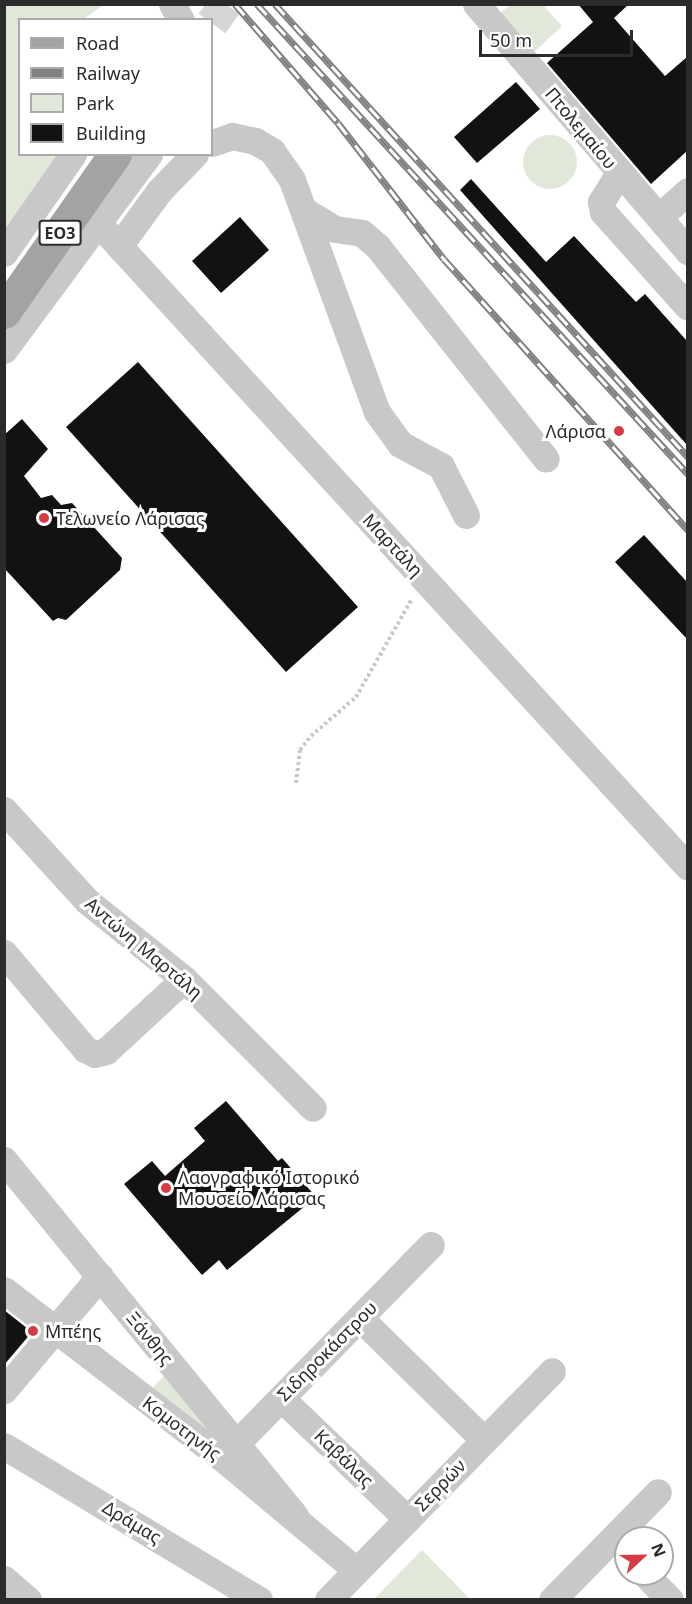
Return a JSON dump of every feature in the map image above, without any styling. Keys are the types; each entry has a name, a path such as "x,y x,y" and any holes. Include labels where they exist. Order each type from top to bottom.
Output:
{"main road":[{"name":"ΕΟ3","path":"4,276 90,156"},
{"name":"ΕΟ3","path":"4,312 133,160"}],"street":[{"path":"158,18 165,4"},
{"path":"172,4 180,18"},
{"name":"Πτολεμαίου","path":"476,4 685,248"},
{"path":"213,143 232,136 255,141 272,151 292,180 306,211 377,412 400,444 441,466 466,515"},
{"path":"4,253 72,156"},
{"path":"119,246 160,190 193,156"},
{"path":"4,350 98,223 133,160 160,190"},
{"path":"619,173 601,202 603,212 687,307"},
{"path":"659,217 687,191"},
{"path":"306,211 335,229 362,233 378,247 546,459"},
{"name":"Μαρτάλη","path":"98,223 687,867"},
{"path":"659,274 685,248"},
{"name":"Αντώνη Μαρτάλη","path":"4,810 87,901 184,979 313,1108"},
{"path":"4,953 85,1049 95,1054 106,1051 184,979"},
{"name":"Ξάνθης","path":"4,1160 100,1276 229,1450"},
{"name":"Σιδηροκάστρου","path":"229,1450 431,1245"},
{"path":"4,1390 100,1276"},
{"name":"Κομοτηνής","path":"4,1290 56,1331 229,1450 295,1516 356,1570"},
{"path":"360,1318 483,1439"},
{"name":"Σερρών","path":"328,1599 552,1371"},
{"name":"Καβάλας","path":"281,1398 407,1519"},
{"name":"Δράμας","path":"4,1446 259,1599"},
{"path":"634,1526 658,1492"},
{"path":"552,1599 614,1552"},
{"path":"4,1579 28,1599"},
{"path":"657,1586 670,1599"}],"path":[{"path":"296,783 300,750 310,736 356,698 426,580"}],"green space":[{"path":"5,5 103,5 85,18 18,18 18,156 63,156 5,245"},
{"path":"510,5 543,5 562,26 534,52 499,14"},
{"path":"550,135 560,137 569,143 575,152 577,162 575,172 569,181 560,187 550,189 540,187 531,181 525,172 523,162 525,152 531,143 540,137"},
{"path":"164,1376 220,1441 150,1390"},
{"path":"422,1550 470,1599 374,1599"}],"building":[{"path":"578,4 629,4 614,18 665,76 687,57 687,151 651,184 547,63 593,22"},
{"path":"516,82 540,109 477,163 454,137"},
{"path":"471,179 546,262 574,236 636,302 645,294 687,341 687,445 460,190"},
{"path":"240,217 269,250 221,293 192,261"},
{"path":"138,362 358,607 286,672 66,427"},
{"name":"Τελωνείο Λάρισας","path":"22,419 48,449 24,476 41,498 52,495 61,505 72,503 122,558 120,570 66,620 58,618 53,621 4,568 4,435"},
{"path":"644,535 687,582 687,639 615,562"},
{"name":"Λαογραφικό Ιστορικό Μουσείο Λάρισας","path":"226,1101 278,1161 282,1158 316,1197 227,1270 219,1260 202,1275 124,1184 152,1161 165,1176 205,1141 194,1128"},
{"path":"4,1310 32,1332 4,1365"}],"tunnel":[{"path":"213,22 226,4"}],"railway":[{"path":"235,4 338,123 444,259 688,530"},
{"path":"257,4 688,474"},
{"path":"275,4 688,457"}],"place":[{"name":"Λάρισα","path":"619,431"},
{"name":"Τελωνείο Λάρισας","path":"44,518"},
{"name":"Λαογραφικό Ιστορικό Μουσείο Λάρισας","path":"166,1188"},
{"name":"Μπέης","path":"33,1331"}]}
